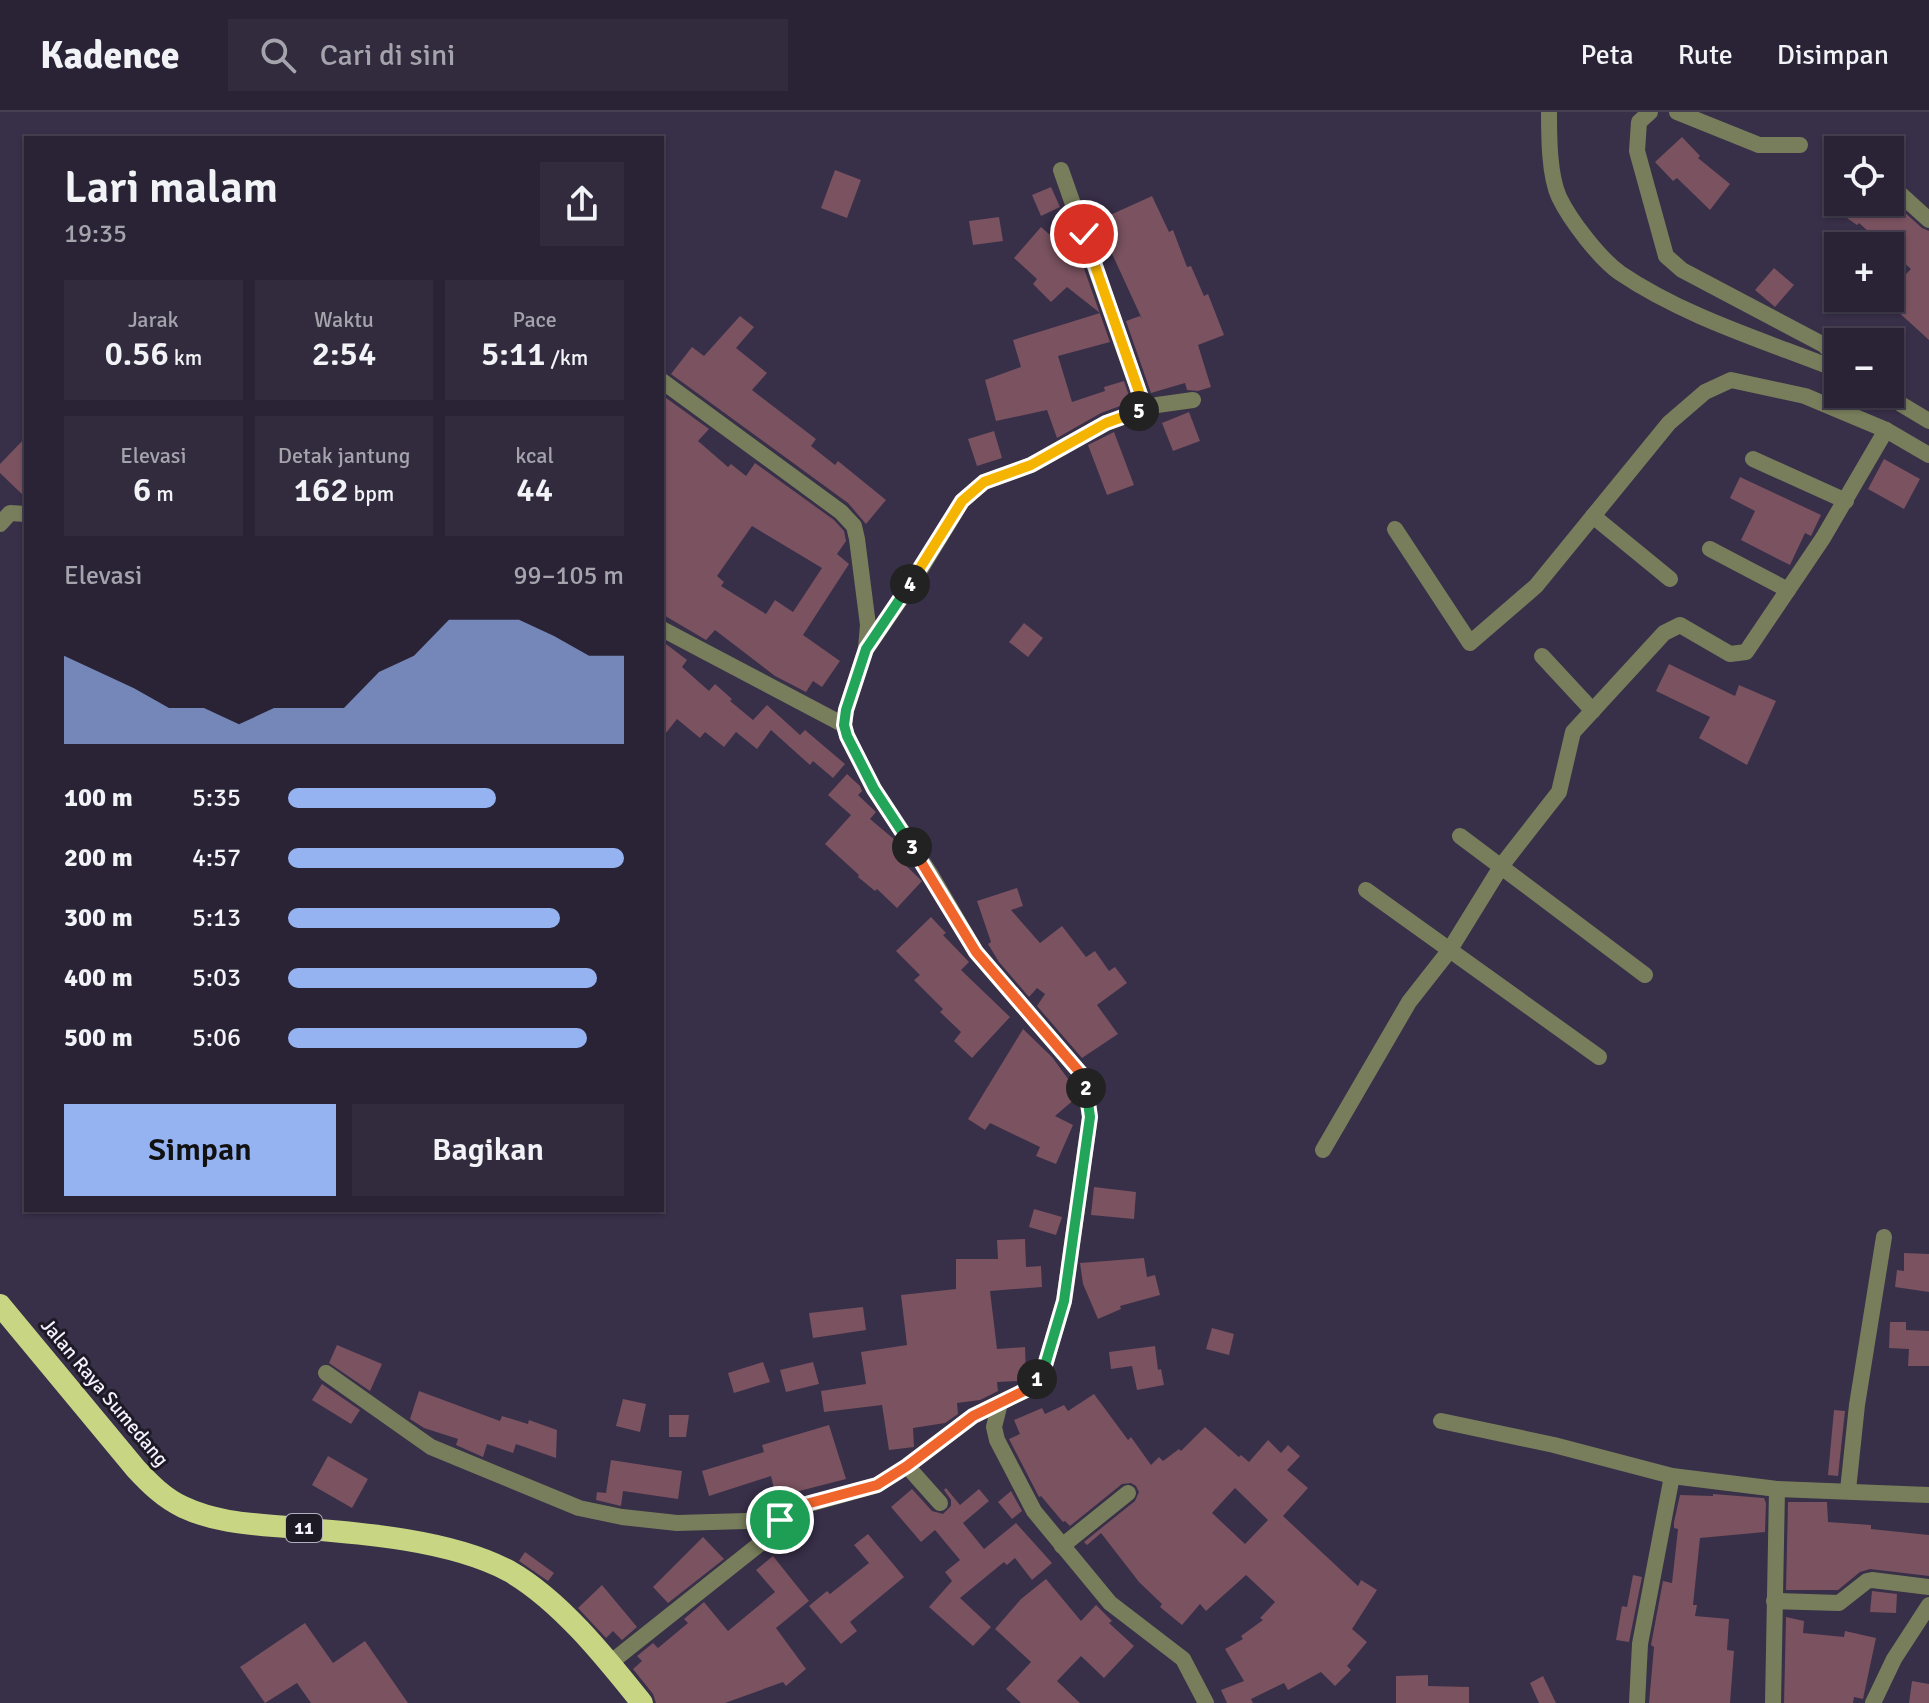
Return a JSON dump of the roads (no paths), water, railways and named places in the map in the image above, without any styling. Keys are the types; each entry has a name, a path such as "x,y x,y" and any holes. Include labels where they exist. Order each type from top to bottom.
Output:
{"highway":[{"name":"Jalan Raya Sumedang","path":"0,1305 136,1469 158,1491 181,1506 225,1522 336,1531 463,1552 510,1572 532,1588 610,1663 642,1703"}],"street":[{"path":"1549,112 1549,145 1558,195 1582,233 1617,271 1678,306 1824,364"},
{"path":"1650,112 1639,122 1637,151 1666,256 1682,270 1824,345"},
{"path":"1677,112 1759,145 1800,145"},
{"path":"1061,170 1145,409"},
{"path":"1904,197 1929,220"},
{"path":"1395,529 1470,643 1536,586 1669,423 1705,392 1731,380 1805,396 1886,430 1929,455"},
{"path":"610,1663 766,1539 788,1510 877,1485 973,1416 1026,1390 1043,1372 1064,1301 1090,1117 1083,1076 976,952 931,875 874,789 847,736 844,725 846,710 866,649 868,625 854,526 841,512 664,382"},
{"path":"866,649 917,575 962,501 984,482 1031,465 1106,423 1145,409 1193,400"},
{"path":"1904,406 1929,421"},
{"path":"1323,1150 1409,1002 1449,951 1502,865 1559,792 1573,732 1664,633 1680,625 1730,654 1746,652 1846,501 1886,430"},
{"path":"1753,459 1846,501"},
{"path":"0,524 10,513 24,514"},
{"path":"1593,516 1670,579"},
{"path":"1710,549 1788,590"},
{"path":"664,630 844,725"},
{"path":"1542,656 1593,711"},
{"path":"1460,836 1645,975"},
{"path":"1366,890 1599,1057"},
{"path":"1848,1490 1857,1405 1884,1237"},
{"path":"326,1373 431,1447 579,1508 677,1523 780,1520"},
{"path":"1000,1403 994,1427 1002,1453 1034,1511 1110,1603 1183,1659 1206,1703"},
{"path":"1441,1421 1554,1445 1672,1476 1777,1489 1929,1495"},
{"path":"907,1466 940,1503"},
{"path":"1637,1703 1640,1644 1672,1476"},
{"path":"1773,1703 1777,1489"},
{"path":"1062,1546 1128,1493"},
{"path":"1774,1601 1839,1603 1872,1580 1929,1587"},
{"path":"1873,1703 1894,1659 1929,1605"}]}
